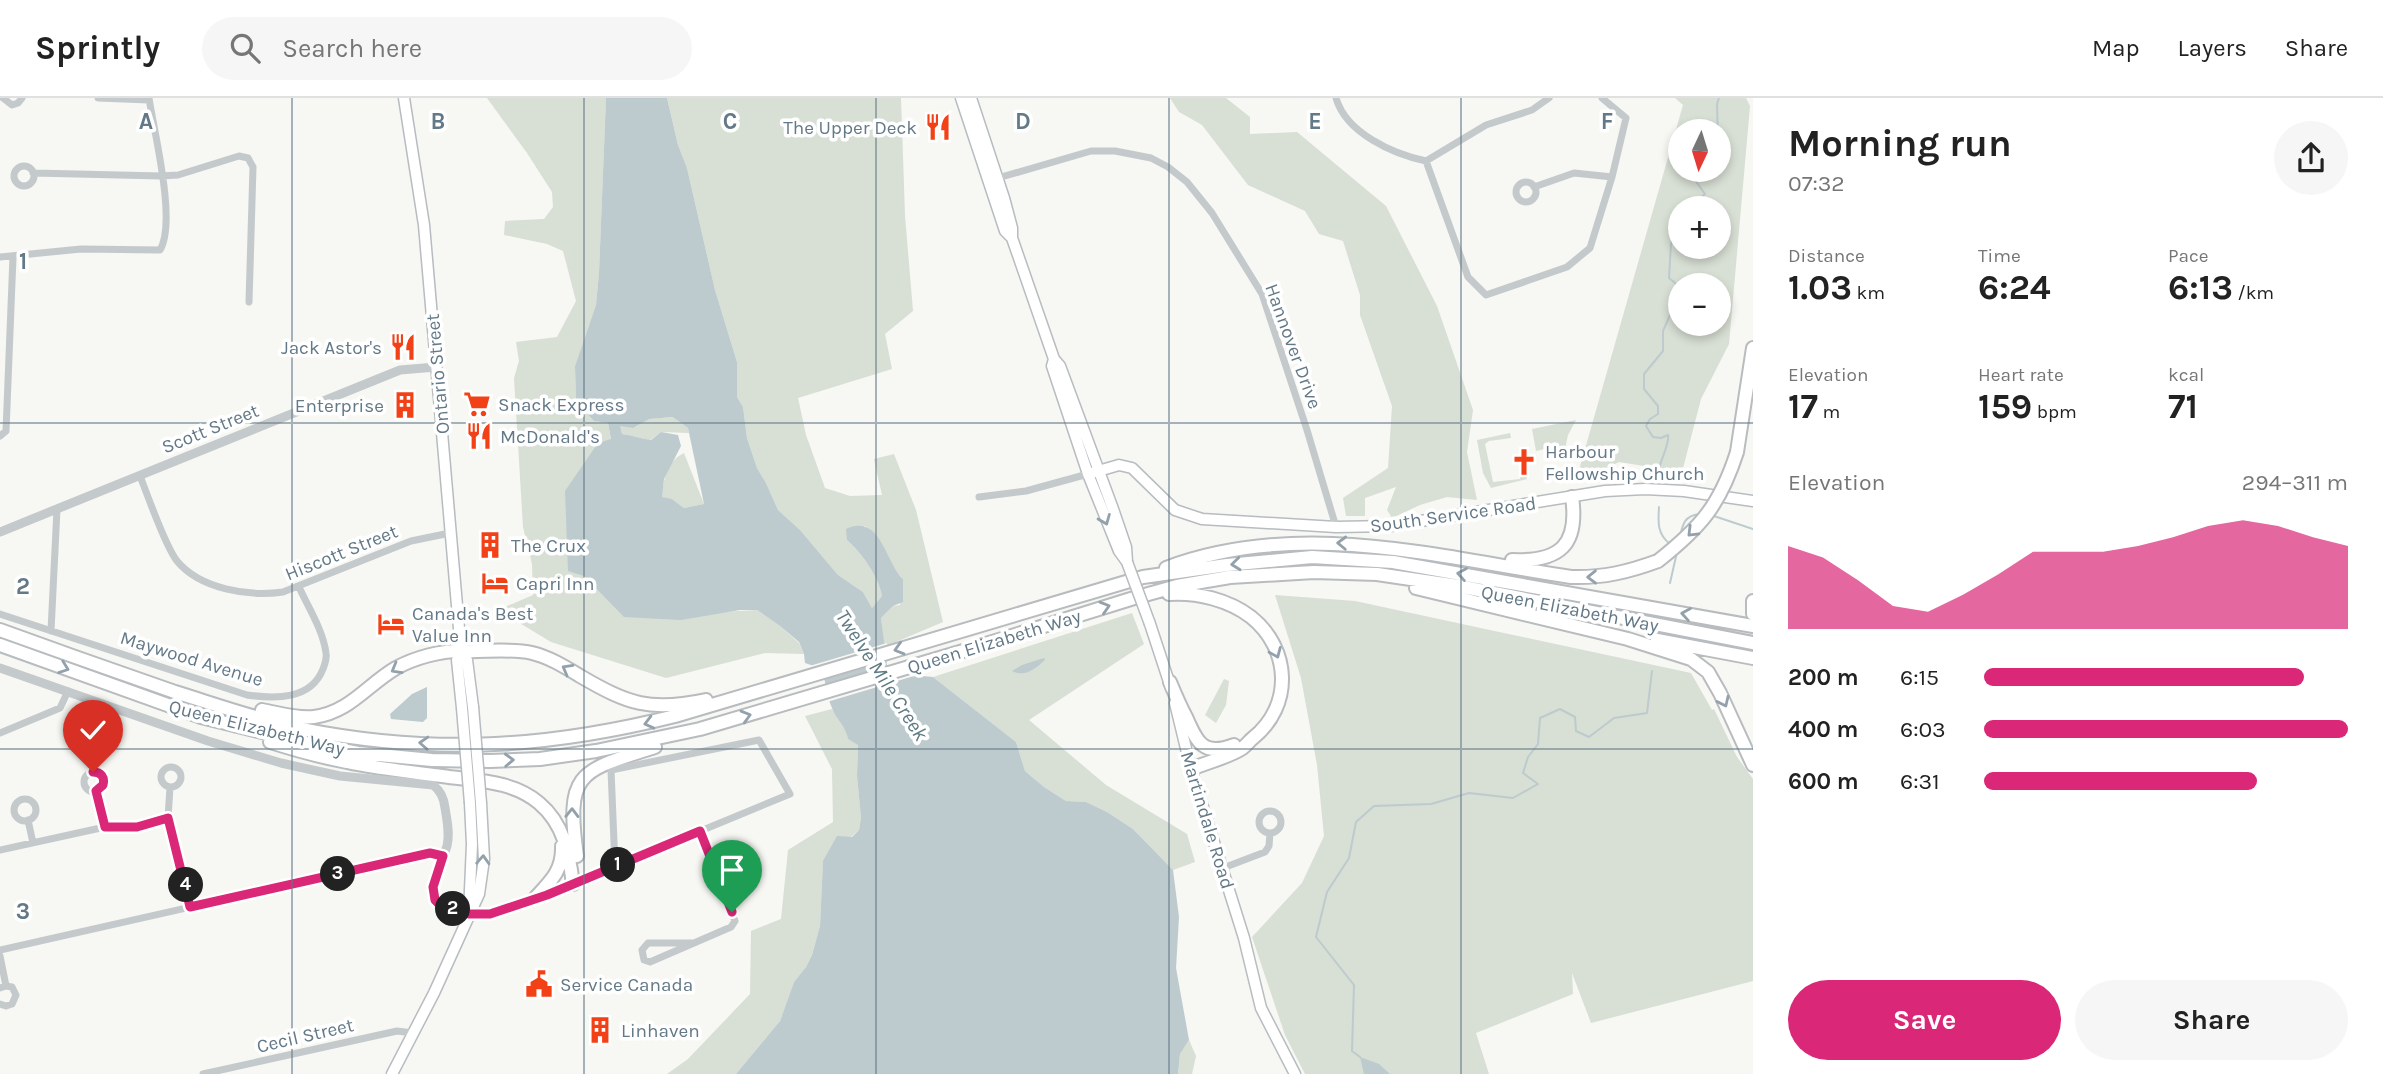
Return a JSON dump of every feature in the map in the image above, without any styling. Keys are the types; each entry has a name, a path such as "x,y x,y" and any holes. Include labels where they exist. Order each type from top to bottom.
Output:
{"highway":[{"path":"1431,553 1544,573 1584,577 1626,573 1658,561 1692,533 1712,510 1728,478 1737,452 1753,348"},
{"path":"1143,577 1187,560 1264,546 1359,544 1531,561 1544,558 1565,545 1574,524 1572,497"},
{"name":"Queen Elizabeth Way","path":"0,630 219,706 301,729 394,742 481,746 567,739 615,731 675,716 1143,577 1227,565 1312,557 1393,562 1753,626"},
{"path":"1314,572 1387,581 1660,648 1691,659 1707,673 1720,693 1753,765"},
{"name":"Queen Elizabeth Way","path":"0,645 201,717 358,753 432,760 540,759 622,747 700,729 1134,598 1177,586 1230,577 1314,572 1377,574 1458,586 1753,643"},
{"path":"1134,598 1182,593 1239,609 1262,629 1280,659 1282,691 1276,711 1264,729 1250,739 1222,750 1201,745 1193,737 1170,682"},
{"path":"1753,601 1753,611"},
{"path":"1584,629 1753,658"},
{"path":"0,630 244,707 313,717 348,705 387,674 409,662 461,651 530,652 562,665 627,701 643,705 697,702 785,683"},
{"path":"201,717 269,742 348,762 508,786 528,795 556,822 567,845 577,882"},
{"path":"577,882 571,812 582,780 606,763 700,729"},
{"path":"1191,769 1244,748 1250,739"},
{"path":"536,897 551,883 560,866 562,844 556,822"}],"main road":[{"name":"Ontario Street","path":"393,1074 480,894 484,859 481,803 457,660 461,651 424,225 404,98"},
{"name":"Martindale Road","path":"961,98 1005,232 1012,238"},
{"name":"Martindale Road","path":"971,98 998,178 1012,228 1012,238 1054,359 1060,366 1093,473 1125,547 1127,562 1170,682 1191,769 1223,868 1261,1008 1295,1074"},
{"name":"South Service Road","path":"1093,473 1119,466 1132,468 1175,510 1202,519 1336,527 1390,526 1605,491 1645,489 1712,494 1753,502"},
{"name":"Ontario Street","path":"467,707 472,844 469,914"}],"street":[{"path":"3,98 12,105 22,98"},
{"path":"0,257 81,249 160,250 166,230 162,176 149,99 98,98"},
{"path":"1336,98 1343,115 1382,147 1402,156 1426,161 1486,125 1532,110 1549,98"},
{"path":"1426,161 1468,277 1486,295 1567,267 1590,248 1612,177 1626,118 1602,98"},
{"name":"Hannover Drive","path":"998,178 1091,151 1115,151 1151,158 1187,182 1212,213 1262,294 1336,527"},
{"path":"33,173 178,175 239,156 248,158 253,167 248,302"},
{"path":"1534,187 1574,173 1612,177"},
{"path":"0,436 6,430 13,257"},
{"name":"Scott Street","path":"0,532 400,370 436,367"},
{"path":"979,497 1026,491 1093,473"},
{"name":"Hiscott Street","path":"140,476 174,556 195,576 208,583 248,593 265,595 299,586 411,541 450,533"},
{"path":"51,631 57,509"},
{"name":"Maywood Avenue","path":"0,614 247,695 291,696 312,687 326,661 322,638 299,586"},
{"path":"0,668 208,741 281,763 340,776 433,785 440,790 447,818 448,843 433,887 433,895 440,905 469,914 490,914 577,882 790,794 759,740 611,770 615,866"},
{"path":"0,733 60,708 68,691"},
{"path":"170,787 168,818 190,907"},
{"path":"96,791 105,827"},
{"path":"0,850 105,827 137,827 168,818"},
{"path":"28,820 33,843"},
{"path":"694,943 648,943 642,950 645,960 650,962 694,943 731,927 735,921 700,831"},
{"path":"1223,868 1265,852 1269,846 1270,833"},
{"path":"0,950 430,853 443,856"},
{"path":"0,956 3,987 14,989 16,999 9,1005 0,1004"},
{"name":"Cecil Street","path":"203,1074 397,1031 413,1033"}],"shaded area":[{"path":"487,98 606,98 596,305 575,366 576,402 594,421 608,423 611,440 584,575 625,617 757,610 799,643 804,654 765,653 666,678 551,642 498,610 533,595 532,564 523,527 514,378 519,361 516,342 557,337 576,301 563,251 547,244 504,235 505,221 544,219 553,207 552,192"},
{"path":"667,98 901,98 905,216 913,311 885,334 892,369 798,398 806,435 825,488 850,496 882,495 874,459 894,454 916,510 943,622 884,647 881,618 893,606 900,605 903,579 879,539 865,526 847,540 869,565 880,589 882,596 872,608 863,592 838,575 800,530 778,510 757,468 747,438 743,407 737,397 737,362 715,290 687,168 678,145"},
{"path":"1170,98 1226,98 1250,117 1250,134 1297,132 1386,206 1437,306 1473,410 1467,452 1477,500 1447,497 1420,505 1392,518 1387,510 1396,487 1365,498 1365,516 1346,516 1343,498 1388,468 1392,406 1360,315 1360,295 1343,241 1319,234 1305,211 1248,185 1202,125 1179,112"},
{"path":"1675,98 1746,98 1750,106 1731,321 1731,273 1668,273 1668,336 1730,336 1729,344 1701,399 1682,472 1619,462 1592,475 1579,470 1668,158 1668,182 1731,182 1731,119 1679,119 1683,105"},
{"path":"674,417 688,428 689,433 661,432 650,440 622,434 619,425 633,428 648,419"},
{"path":"1576,420 1568,435 1563,458 1558,461 1556,452 1551,452 1549,448 1536,451 1532,429"},
{"path":"1510,433 1511,438 1485,444 1493,482 1520,479 1520,475 1526,473 1527,479 1491,488 1483,473 1477,440"},
{"path":"684,453 704,504 684,508 672,499 662,498 667,472 678,456"},
{"path":"1275,595 1355,601 1691,673 1712,710 1714,709 1737,757 1753,779 1753,981 1591,1023 1572,973 1573,994 1476,1033 1489,1074 1305,1074 1285,1035 1252,937 1302,883 1324,836 1317,765 1301,678"},
{"path":"1132,613 1144,644 1029,720 1106,785 1187,834 1195,862 1173,870 1133,829 1107,812 1086,802 1066,801 1044,787 1025,771 1016,742 933,677"},
{"path":"1224,679 1229,681 1226,705 1216,723 1205,715"},
{"path":"832,709 845,726 848,739 858,744 857,776 861,818 859,830 823,861 820,926 812,955 794,982 780,1021 736,1074 667,1074 688,1059 750,994 751,931 781,919 788,850 833,822 832,769 805,716"},
{"path":"1189,1040 1196,1056 1192,1074 1178,1074 1180,1054"}],"water":[{"name":"Twelve Mile Creek","path":"606,98 667,98 678,145 687,168 715,290 737,362 737,397 743,407 747,438 757,468 778,510 800,530 838,575 863,592 872,608 882,596 880,589 869,565 847,540 846,529 858,526 875,533 903,579 903,602 893,606 881,618 888,673 933,677 1016,742 1025,771 1044,787 1066,801 1086,802 1107,812 1133,829 1173,870 1179,917 1176,968 1189,1040 1180,1054 1178,1074 736,1074 780,1021 794,982 812,955 820,926 823,861 837,836 852,837 859,830 861,818 857,776 858,745 848,739 834,712 820,668 805,663 799,642 757,610 740,610 681,620 624,617 584,576 568,571 565,491 598,443 611,439 608,423 594,421 576,402 575,366 596,305","holes":["673,417 688,428 704,504 684,508 672,499 662,497 664,479 681,446 678,435 661,432 651,440 622,434 620,426 633,428 649,419"]},
{"path":"1044,658 1045,660 1030,671 1012,671 1022,665"},
{"path":"427,687 427,718 423,722 391,719 390,714 412,694"},
{"path":"1360,1057 1379,1064 1390,1074 1364,1074"}],"pier":[{"path":"887,643 889,660 822,680 818,671 806,667"},
{"path":"890,665 891,670 924,673 827,702 824,685"}],"waterway":[{"path":"1717,119 1719,98"},
{"path":"1696,182 1705,194 1703,196"},
{"path":"1658,473 1668,435 1653,437 1646,426 1650,419 1658,414 1658,406 1644,389 1644,374 1663,351 1663,331 1680,292 1680,287 1669,278 1670,259"},
{"path":"1659,507 1661,532 1670,544"},
{"path":"1680,536 1685,521 1699,514"},
{"path":"1711,515 1753,529"},
{"path":"1670,583 1677,552"},
{"path":"1360,1057 1352,1051 1354,985 1316,937 1327,892 1349,858 1356,822 1374,806 1431,804 1469,793 1513,798 1538,784 1523,773 1528,757 1538,744 1540,718 1560,709 1575,717 1576,731 1589,737 1614,718 1647,713 1652,671"}],"place":[{"name":"The Upper Deck","path":"938,127"},
{"name":"Jack Astor's","path":"403,347"},
{"name":"Snack Express","path":"477,404"},
{"name":"Enterprise","path":"405,405"},
{"name":"McDonald's","path":"479,436"},
{"name":"Harbour Fellowship Church","path":"1524,462"},
{"name":"The Crux","path":"490,545"},
{"name":"Capri Inn","path":"495,583"},
{"name":"Canada's Best Value Inn","path":"391,624"},
{"name":"Service Canada","path":"539,984"},
{"name":"Linhaven","path":"600,1030"}],"route":[{"path":"93,772 99,773 103,778 102,788 96,791 105,827 137,827 168,818 190,907 430,853 443,856 433,887 435,900 440,905 469,914 490,914 547,895 700,831 732,912"}]}
